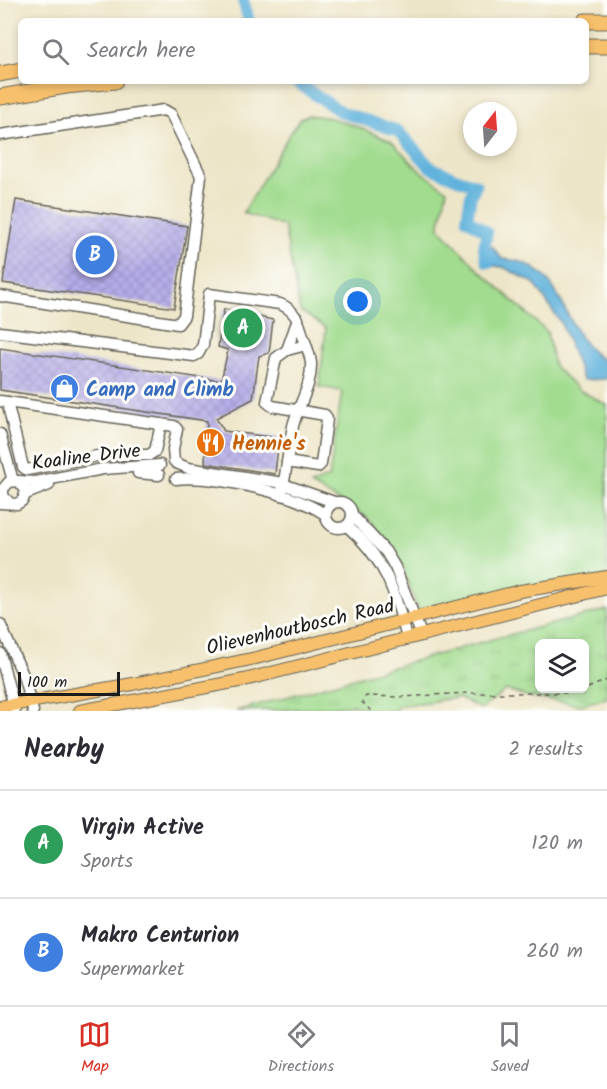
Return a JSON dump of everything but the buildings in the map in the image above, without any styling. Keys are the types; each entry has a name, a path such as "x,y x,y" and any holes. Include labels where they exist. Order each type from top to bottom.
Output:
{"highway":[{"path":"589,21 607,21"},
{"path":"589,46 607,46"},
{"path":"0,68 18,68"},
{"path":"0,74 18,69"},
{"path":"0,97 86,84"}],"main road":[{"name":"Olievenhoutbosch Road","path":"0,707 32,706 223,665 520,591 607,577"},
{"name":"Olievenhoutbosch Road","path":"80,711 244,680 607,588"}],"street":[{"path":"0,135 164,110 171,114 201,177 184,315 181,323 176,325 0,296"},
{"path":"0,332 194,356 198,354 203,345 209,294 280,304 291,309 298,320 311,361 304,396 297,410 282,489"},
{"path":"287,350 298,320"},
{"path":"287,462 318,467 321,464 326,415 272,406 267,402 276,358 287,350 306,345"},
{"path":"161,424 155,451 149,455 90,457 30,470 23,466 3,402 161,424 176,427 173,449 167,465 180,473 176,479"},
{"path":"1,441 9,482 3,496 5,503 20,502 26,494 24,486 9,482"},
{"name":"Koaline Drive","path":"9,482 35,482 103,469 167,465 230,473 282,489 347,503 352,515 386,552 395,567 421,634"},
{"name":"Koaline Drive","path":"167,465 166,482 188,478 282,489 317,508 326,515 327,521 332,526 341,528 347,526 376,555 389,580 407,638"},
{"name":"Koaline Drive","path":"26,494 50,484 120,473 145,473 167,465"},
{"path":"326,515 327,509 334,502"},
{"path":"347,526 352,521 352,515"},
{"path":"0,624 14,651 32,706"},
{"path":"0,653 14,708"}],"path":[{"path":"371,711 363,702 366,696 399,697 500,692 576,693 607,680"}],"green space":[{"path":"308,115 331,118 391,141 419,170 447,190 439,228 478,269 547,332 554,366 579,390 607,405 607,577 421,616 395,550 367,517 311,485 329,477 342,391 319,387 326,328 300,311 284,226 243,213 292,130 300,119"},
{"path":"607,610 607,698 581,705 526,696 506,690 481,709 458,698 397,706 396,711 363,711 363,708 353,705 236,711 493,639"}],"water":[{"path":"492,246 502,259 524,263 540,273 552,286 580,336 591,351 607,362 607,379 583,380 561,323 534,283 503,267 485,265 482,250"}],"waterway":[{"path":"243,0 248,18"},
{"path":"299,84 341,112 398,131 430,167 476,185 471,195 467,219 487,232 484,248 487,262 490,262"}],"place":[{"name":"Makro Centurion","path":"95,255"},
{"name":"Virgin Active","path":"243,328"},
{"name":"Camp and Climb","path":"65,389"},
{"name":"Hennie's","path":"211,443"}]}
